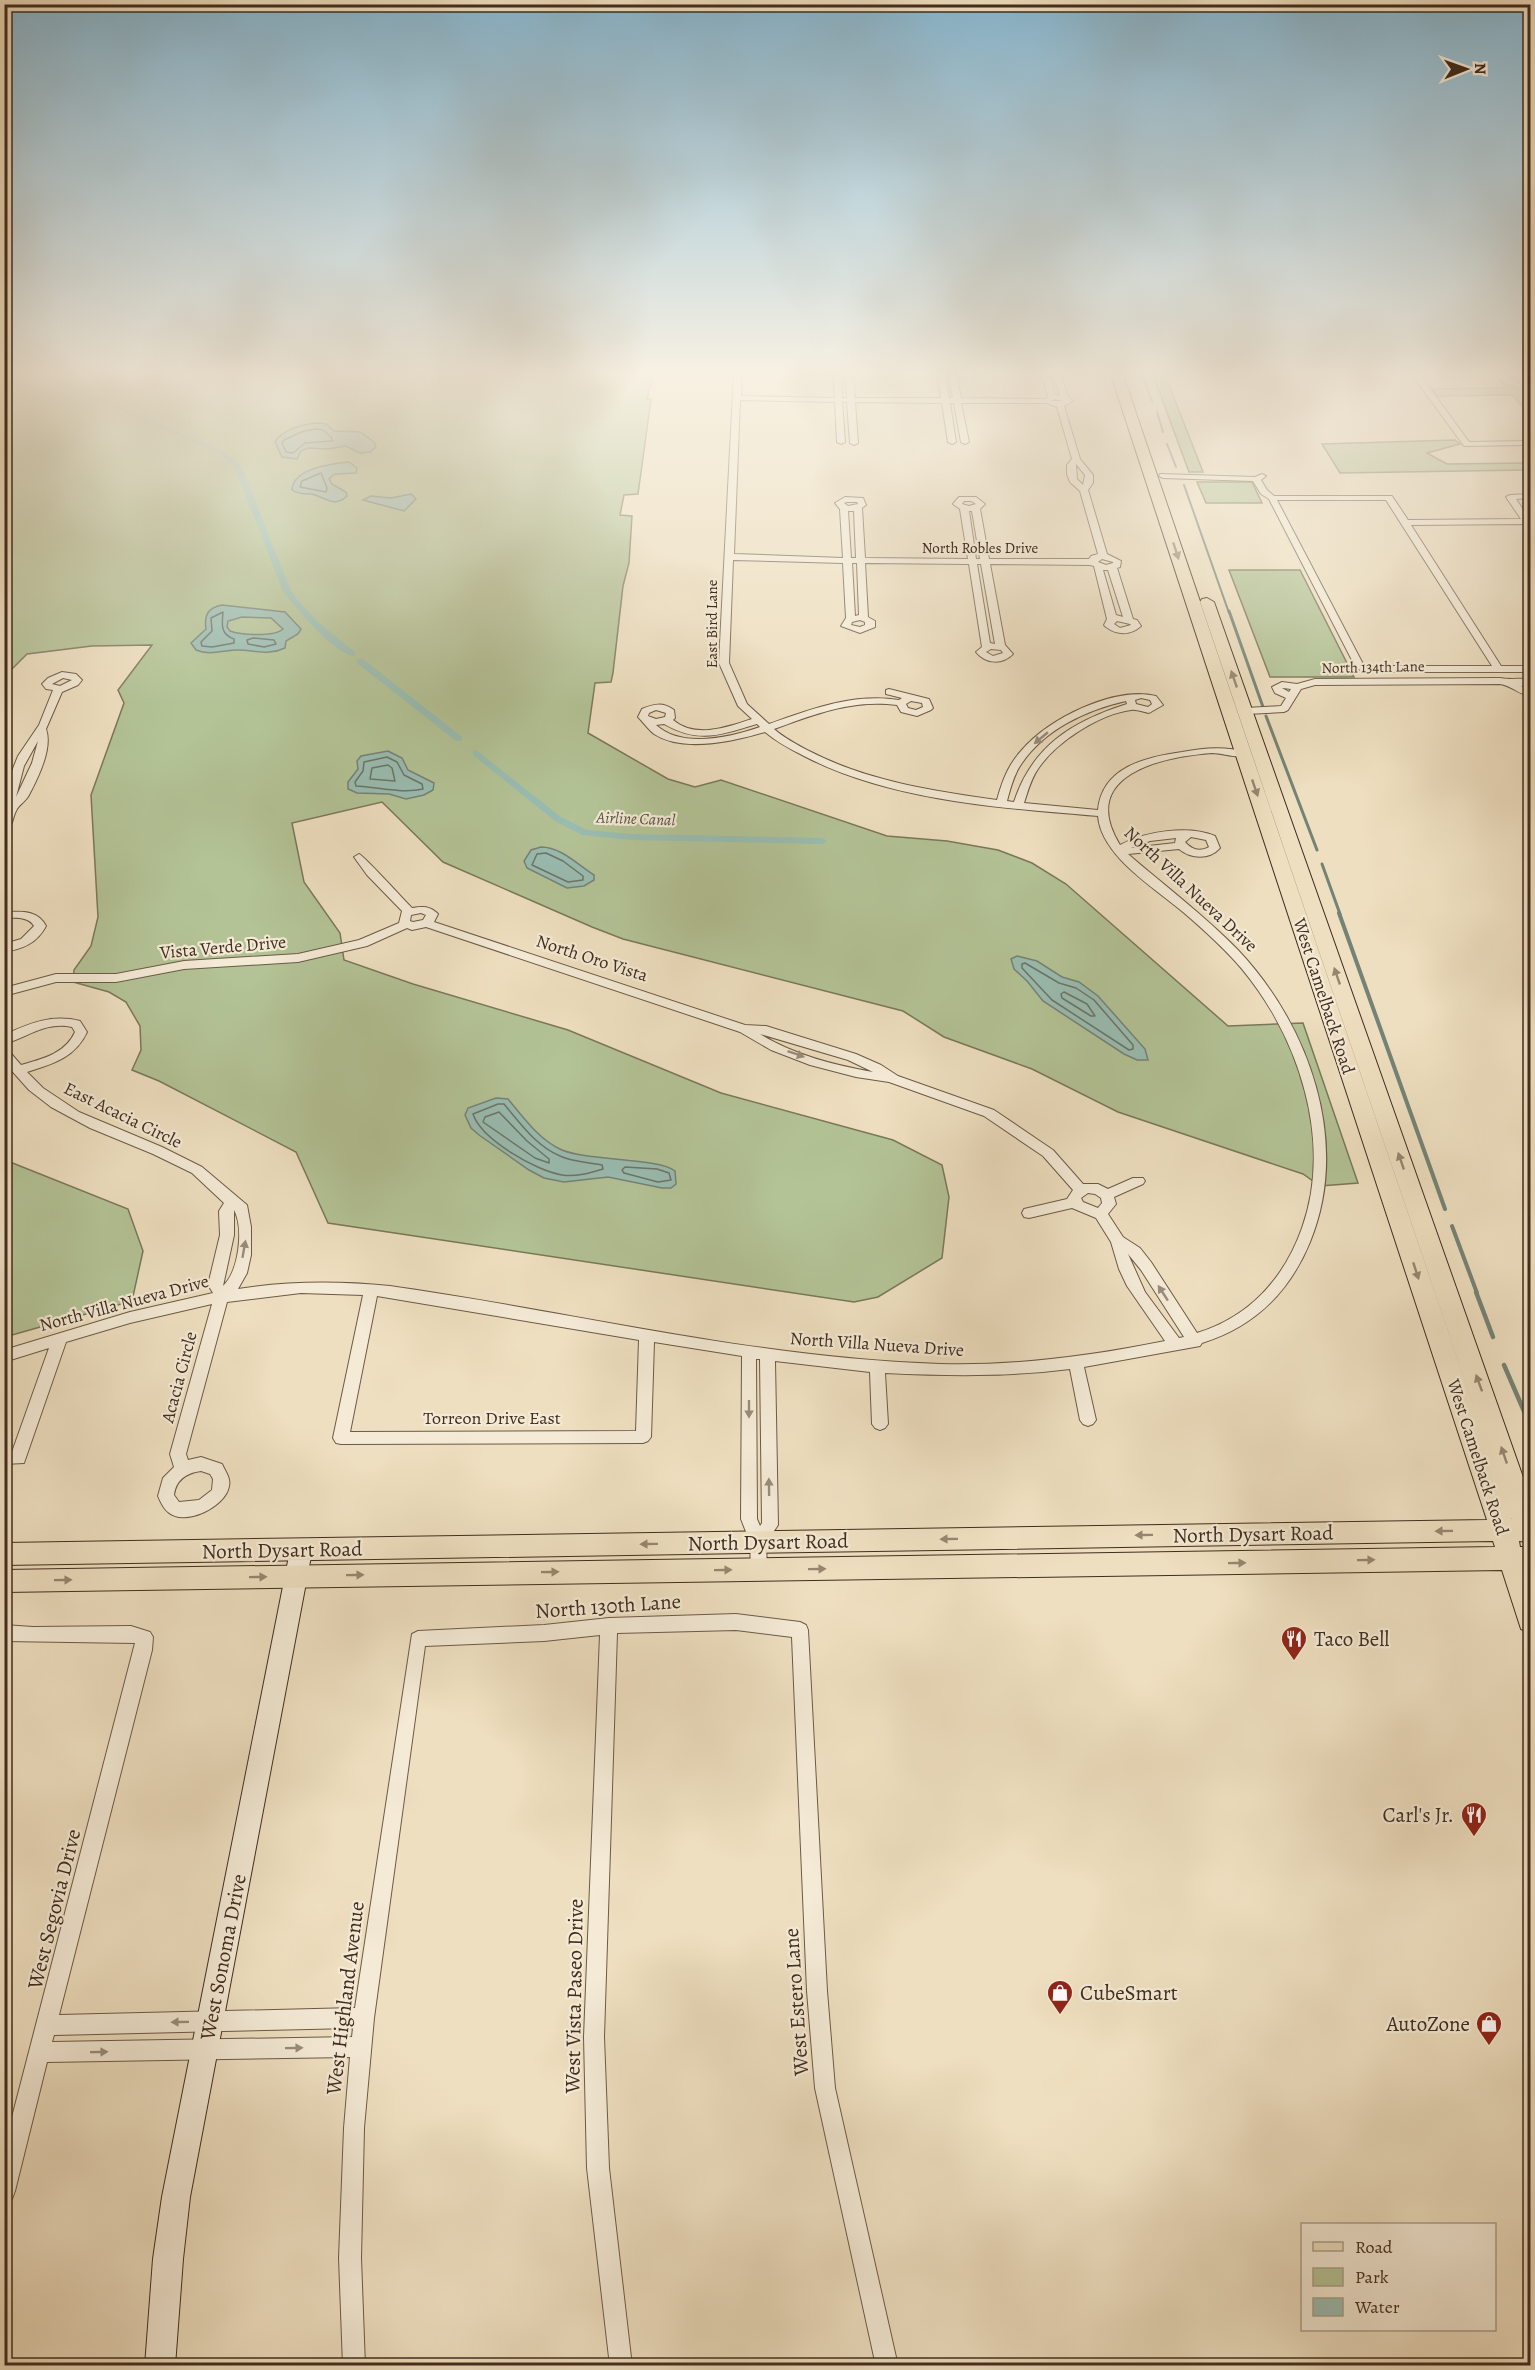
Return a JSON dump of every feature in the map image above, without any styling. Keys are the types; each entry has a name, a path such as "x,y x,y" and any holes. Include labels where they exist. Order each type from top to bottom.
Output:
{"main road":[{"name":"West Camelback Road","path":"1159,483 1245,711 1252,754"},
{"name":"West Camelback Road","path":"1159,483 1409,1216 1503,1531 1521,1558 1530,1621"},
{"name":"West Camelback Road","path":"1409,1216 1530,1530"},
{"name":"North Dysart Road","path":"4,1554 1530,1530"},
{"name":"North Dysart Road","path":"4,1581 1521,1558"}],"street":[{"name":"East Bird Lane","path":"731,483 724,663 727,677 742,703 762,724 791,747 859,777 906,789 1018,805 1101,813"},
{"path":"1076,483 1084,490 1103,556"},
{"path":"1084,490 1089,483"},
{"path":"1262,483 1359,666 1365,669 1530,669"},
{"path":"1268,492 1389,498 1500,670"},
{"path":"1529,524 1510,497 1530,496"},
{"path":"969,498 980,502 980,506 976,508 980,531 1000,646 1007,650 1008,654 996,659 982,654 981,650 986,646 964,508 959,506 958,502 969,498"},
{"path":"844,508 858,508 864,618 872,625 860,630 846,626 846,622 851,618 846,531 844,508"},
{"path":"1406,523 1529,524"},
{"path":"846,531 859,531"},
{"path":"968,531 980,531"},
{"path":"1103,556 1117,561 1117,565 1112,567 1128,619 1136,626 1125,631 1111,627 1109,623 1112,619 1106,592 1095,564 1096,557 1103,556"},
{"name":"North Robles Drive","path":"727,560 782,563 795,560 986,561 1095,564 1112,567"},
{"path":"977,592 991,592"},
{"path":"1106,592 1120,592"},
{"path":"849,593 863,593"},
{"path":"982,621 996,621"},
{"name":"North 134th Lane","path":"1245,711 1274,711 1286,708 1290,696 1297,687 1315,682 1500,681 1515,684"},
{"path":"1530,682 1520,681 1515,684 1518,689 1530,693"},
{"path":"1290,696 1278,691 1277,687 1282,685 1297,687"},
{"path":"12,808 10,797 19,766 30,742 41,728 58,690"},
{"path":"691,736 675,728 666,720 670,718 671,712 665,708 655,707 643,713 653,729 664,735 723,740 822,704 843,703 869,696 895,693 926,701 928,708 922,712 908,712 902,708 901,703"},
{"path":"869,696 901,703 913,698"},
{"path":"1001,802 1009,778 1019,761 1036,741 1062,722 1099,705 1132,702 1075,729 1051,747 1035,764 1025,782 1018,805"},
{"path":"1062,722 1075,729"},
{"path":"4,830 12,808 23,796 36,765 44,737 41,728"},
{"path":"1101,813 1108,788 1125,772 1150,760 1189,754 1206,758 1232,758 1252,754"},
{"path":"1019,761 1035,764"},
{"path":"19,766 36,765"},
{"name":"North Villa Nueva Drive","path":"4,1356 162,1308 222,1295 288,1288 371,1290 766,1353 877,1366 1001,1369 1076,1363 1195,1342 1229,1326 1275,1291 1302,1244 1314,1214 1320,1186 1322,1152 1311,1091 1274,1006 1249,970 1231,950 1118,851 1107,833 1101,813"},
{"path":"1118,851 1139,851 1183,840"},
{"path":"359,857 409,911"},
{"path":"423,909 430,911 432,917 428,923 418,926 406,924 403,917 409,911 423,909"},
{"path":"4,915 27,915 37,920 40,926 27,942 4,948"},
{"name":"North Oro Vista","path":"428,923 449,932 744,1029 764,1042 824,1064 850,1072 894,1078 989,1113 1048,1153 1078,1196"},
{"name":"Vista Verde Drive","path":"4,992 56,978 116,978 184,965 298,958 363,943 406,924"},
{"path":"4,1040 32,1026 55,1020 76,1023 81,1032 71,1050 19,1070"},
{"name":"East Acacia Circle","path":"4,1053 38,1091 71,1113 198,1171 225,1193 231,1203 242,1209 247,1232 236,1281 222,1295"},
{"path":"1029,1213 1078,1196 1092,1188 1107,1195 1138,1181"},
{"path":"1078,1196 1088,1212 1100,1213 1109,1204 1107,1195"},
{"path":"222,1295 215,1285 227,1235 226,1211 231,1203"},
{"path":"1100,1213 1118,1241 1135,1252 1195,1342"},
{"path":"1118,1241 1119,1256 1132,1281 1176,1346"},
{"name":"Torreon Drive East","path":"371,1290 341,1438 643,1437 647,1334"},
{"name":"Acacia Circle","path":"182,1469 178,1454 222,1295"},
{"path":"11,1458 60,1338"},
{"path":"749,1350 749,1519 758,1542 759,1570"},
{"path":"758,1542 770,1525 766,1353"},
{"path":"1076,1363 1088,1420"},
{"path":"877,1366 880,1424"},
{"name":"West Sonoma Drive","path":"160,2366 168,2259 176,2197 301,1551"},
{"name":"North 130th Lane","path":"418,1639 544,1633 609,1626 736,1622 800,1630"},
{"name":"West Vista Paseo Drive","path":"609,1626 594,2037 598,2168 621,2366"},
{"name":"West Estero Lane","path":"800,1630 825,2088 887,2366"},
{"name":"West Segovia Drive","path":"4,1633 144,1637 143,1650 4,2191"},
{"name":"West Highland Avenue","path":"354,2366 350,2258 354,2128 361,2047 418,1639"},
{"path":"48,2025 364,2018"},
{"path":"40,2052 361,2047"}],"green space":[{"path":"4,483 640,483 638,494 624,495 620,515 632,516 629,563 623,586 613,673 611,682 595,683 588,733 668,779 695,787 721,780 887,836 947,841 998,850 1032,863 1066,884 1228,1026 1303,1023 1358,1183 1320,1186 1303,1174 1118,1112 1032,1069 944,1037 903,1011 623,939 592,927 443,862 382,802 292,823 304,882 340,933 344,960 413,984 568,1030 721,1093 893,1140 942,1165 949,1197 942,1258 878,1297 854,1302 328,1223 296,1152 159,1081 132,1070 141,1050 140,1026 126,1002 109,992 73,982 74,970 91,946 98,917 91,795 124,703 118,690 152,645 92,646 27,654 5,676"},
{"path":"1197,483 1252,483 1262,503 1206,503"},
{"path":"1229,570 1300,570 1354,677 1270,677"},
{"path":"5,1160 128,1209 143,1251 132,1301 5,1337"}],"water":[{"path":"294,483 331,483 346,492 347,496 333,502 316,495 292,490"},
{"path":"411,494 416,499 404,511 363,500 371,496 391,498"},
{"path":"222,605 285,612 301,629 298,634 286,641 285,648 273,652 238,650 206,653 196,650 191,643 206,629 208,613 213,608","holes":["242,617 271,618 283,629 273,633 249,634 230,631 227,627 228,621"]},
{"path":"388,751 402,758 408,770 434,783 433,790 424,795 406,799 389,794 357,793 348,789 348,782 358,769 357,761 361,756"},
{"path":"541,847 555,850 569,857 594,875 594,880 584,886 567,888 527,868 524,861 531,850"},
{"path":"1017,956 1037,961 1062,977 1079,982 1098,996 1145,1049 1148,1060 1137,1060 1124,1054 1043,1001 1014,969 1011,959"},
{"path":"496,1098 508,1099 539,1135 562,1150 574,1154 667,1167 675,1171 676,1184 671,1188 662,1188 608,1177 564,1182 544,1178 529,1170 471,1128 465,1115 468,1108"}],"waterway":[{"name":"Airline Canal","path":"244,483 292,599 308,617 352,654"},
{"path":"1184,485 1229,613"},
{"path":"1229,611 1263,707"},
{"name":"Airline Canal","path":"360,661 459,739"},
{"path":"1266,716 1317,850"},
{"name":"Airline Canal","path":"476,753 558,819 585,833 631,837 822,841"},
{"path":"1322,864 1340,914"},
{"path":"1339,913 1445,1209"},
{"path":"1452,1226 1477,1293"},
{"path":"1476,1292 1493,1337"},
{"path":"1504,1365 1530,1425"}],"place":[{"name":"Taco Bell","path":"1294,1662"},
{"name":"Carl's Jr.","path":"1474,1838"},
{"name":"CubeSmart","path":"1060,2016"},
{"name":"AutoZone","path":"1489,2047"}]}
